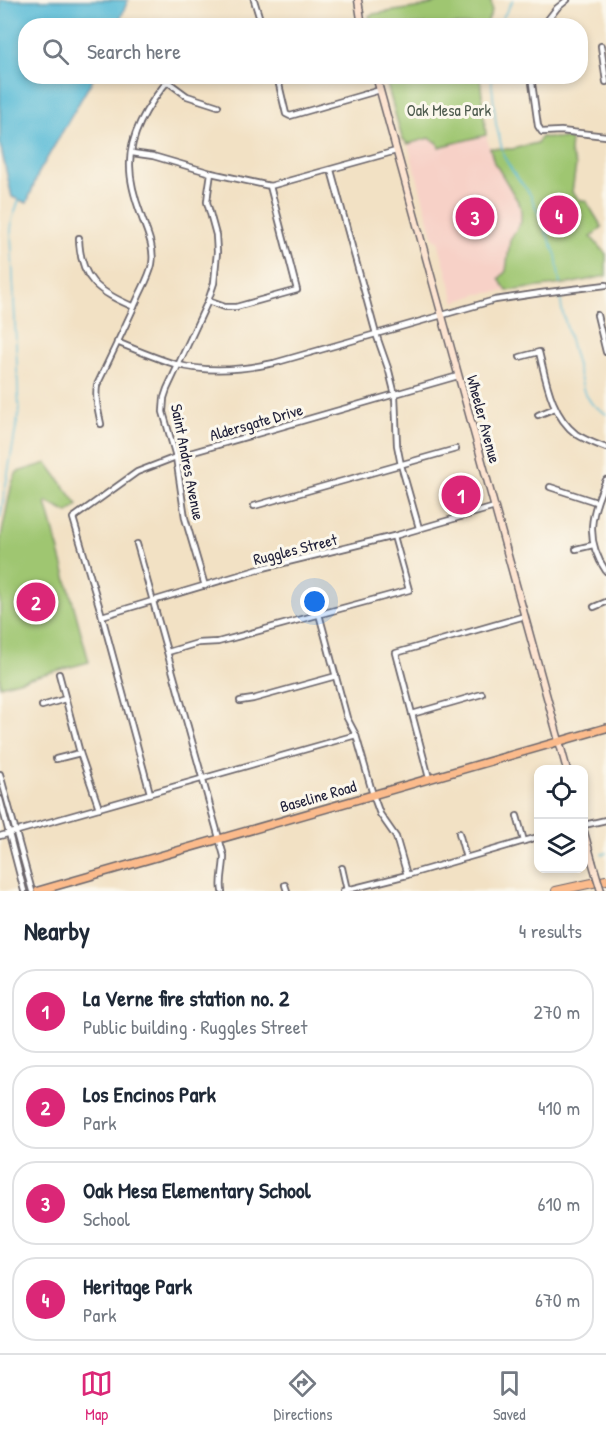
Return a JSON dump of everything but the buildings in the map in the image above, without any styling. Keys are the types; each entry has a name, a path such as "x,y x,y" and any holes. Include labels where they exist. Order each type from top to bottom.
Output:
{"highway":[{"path":"556,891 606,880"},
{"path":"583,891 590,884"}],"main road":[{"path":"358,0 361,18"},
{"name":"Wheeler Avenue","path":"378,84 566,765"},
{"name":"Baseline Road","path":"38,891 606,728"},
{"path":"588,846 601,891"}],"street":[{"path":"254,0 259,18"},
{"path":"549,18 567,0"},
{"path":"601,46 606,82"},
{"path":"102,424 96,406 97,385 152,265 153,254 150,242 134,195 130,164 132,153 136,133 145,113 167,84"},
{"path":"171,84 188,96 218,106"},
{"path":"279,84 288,116 380,90"},
{"path":"532,84 538,126 542,132 561,131 606,136"},
{"path":"132,153 153,156 212,173 270,186 396,151"},
{"path":"331,170 376,334 389,371 394,395 401,465 419,528"},
{"name":"Saint Andres Avenue","path":"205,586 185,518 176,458 163,412 167,389 208,301 214,283 216,235 207,202 212,173"},
{"path":"208,301 225,307 236,307 297,290 270,186"},
{"path":"79,238 79,250 84,267 92,281 108,295 134,307"},
{"path":"117,342 178,365 207,369 250,368 511,297 606,285"},
{"path":"597,315 606,352"},
{"path":"520,357 539,352 555,408 562,420 579,436 606,448"},
{"name":"Aldersgate Drive","path":"102,616 73,518 137,472 176,458 458,376"},
{"path":"538,416 555,408"},
{"path":"254,506 456,449"},
{"path":"606,480 596,502 592,524 593,545 606,571"},
{"path":"550,487 596,502"},
{"name":"Ruggles Street","path":"102,616 263,568 394,536 495,507"},
{"path":"168,652 198,644 218,642 409,590 394,536"},
{"path":"137,544 224,856 220,883 222,891"},
{"path":"576,549 593,545"},
{"path":"594,607 606,602"},
{"path":"319,614 347,718 356,735 373,795 380,814 396,837 407,874"},
{"path":"102,616 150,793"},
{"path":"429,778 396,653 525,616"},
{"path":"59,674 80,753 99,808"},
{"path":"240,700 253,699 336,676"},
{"path":"412,714 482,694"},
{"path":"42,706 65,699"},
{"path":"0,836 356,735"},
{"path":"56,759 80,753"},
{"path":"0,774 32,891"},
{"path":"0,799 24,891"},
{"path":"517,816 524,841"},
{"path":"588,824 606,820"},
{"path":"459,833 466,858"},
{"path":"342,868 345,891 534,838"},
{"path":"285,885 286,891"}],"shaded area":[{"path":"486,135 494,163 520,205 521,222 510,240 506,271 499,279 507,291 478,294 455,302 438,241 434,239 408,144 429,138 437,142 440,147"}],"green space":[{"path":"445,0 491,0 492,11 489,18 369,18 369,16 422,7"},
{"name":"Oak Mesa Park","path":"387,84 481,84 486,135 439,147 437,142 429,138 408,144 402,138"},
{"path":"541,137 571,139 570,153 576,165 572,192 578,199 586,201 602,227 591,237 606,254 606,276 573,283 507,291 499,279 506,271 510,240 521,222 521,212 520,205 494,163 490,148 512,149 537,143"},
{"path":"47,463 78,505 68,513 46,503 89,662 0,686 0,542 12,483 17,472"}],"water":[{"path":"0,0 128,0 121,18 18,18 18,84 90,84 38,174 27,203 12,197 0,144"}],"waterway":[{"path":"503,18 513,0"},
{"path":"492,84 496,124 504,157 530,194 556,255 560,284"},
{"path":"0,518 19,411 11,232 12,220 19,200"},
{"path":"560,297 584,392 592,404 606,414"},
{"path":"602,854 606,853"}],"place":[{"name":"Heritage Park","path":"559,215"},
{"name":"Oak Mesa Elementary School","path":"475,217"},
{"name":"La Verne fire station no. 2","path":"461,495"},
{"name":"Los Encinos Park","path":"36,602"}]}
